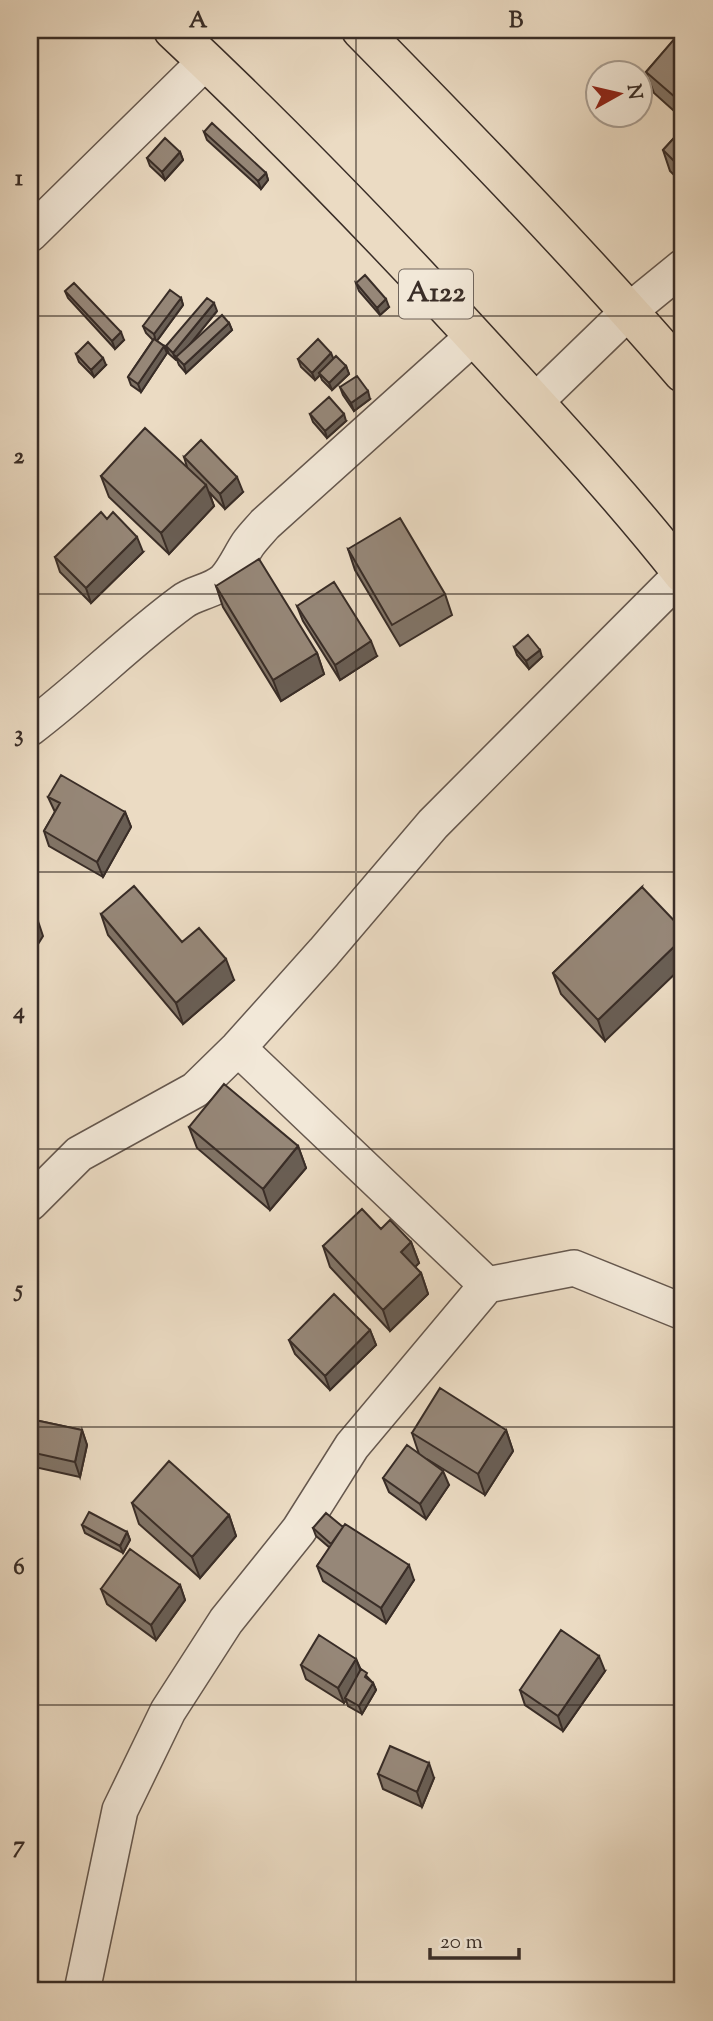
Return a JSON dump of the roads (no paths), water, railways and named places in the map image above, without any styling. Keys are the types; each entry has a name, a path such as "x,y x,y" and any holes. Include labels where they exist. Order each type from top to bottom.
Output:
{"highway":[{"name":"A122","path":"173,30 324,175 535,402 629,507 683,573"},
{"path":"361,30 484,156 629,311 683,373"}],"street":[{"path":"30,234 206,61"},
{"path":"535,402 629,311 683,267"},
{"path":"30,728 68,699 118,652 186,599 209,592 224,581 265,524 474,336"},
{"path":"30,1203 79,1154 195,1090 238,1048 324,952 433,824 683,573"},
{"path":"238,1048 487,1285"},
{"path":"82,1991 120,1810 168,1711 226,1620 299,1530 352,1446 487,1285 574,1268 683,1312"}]}
